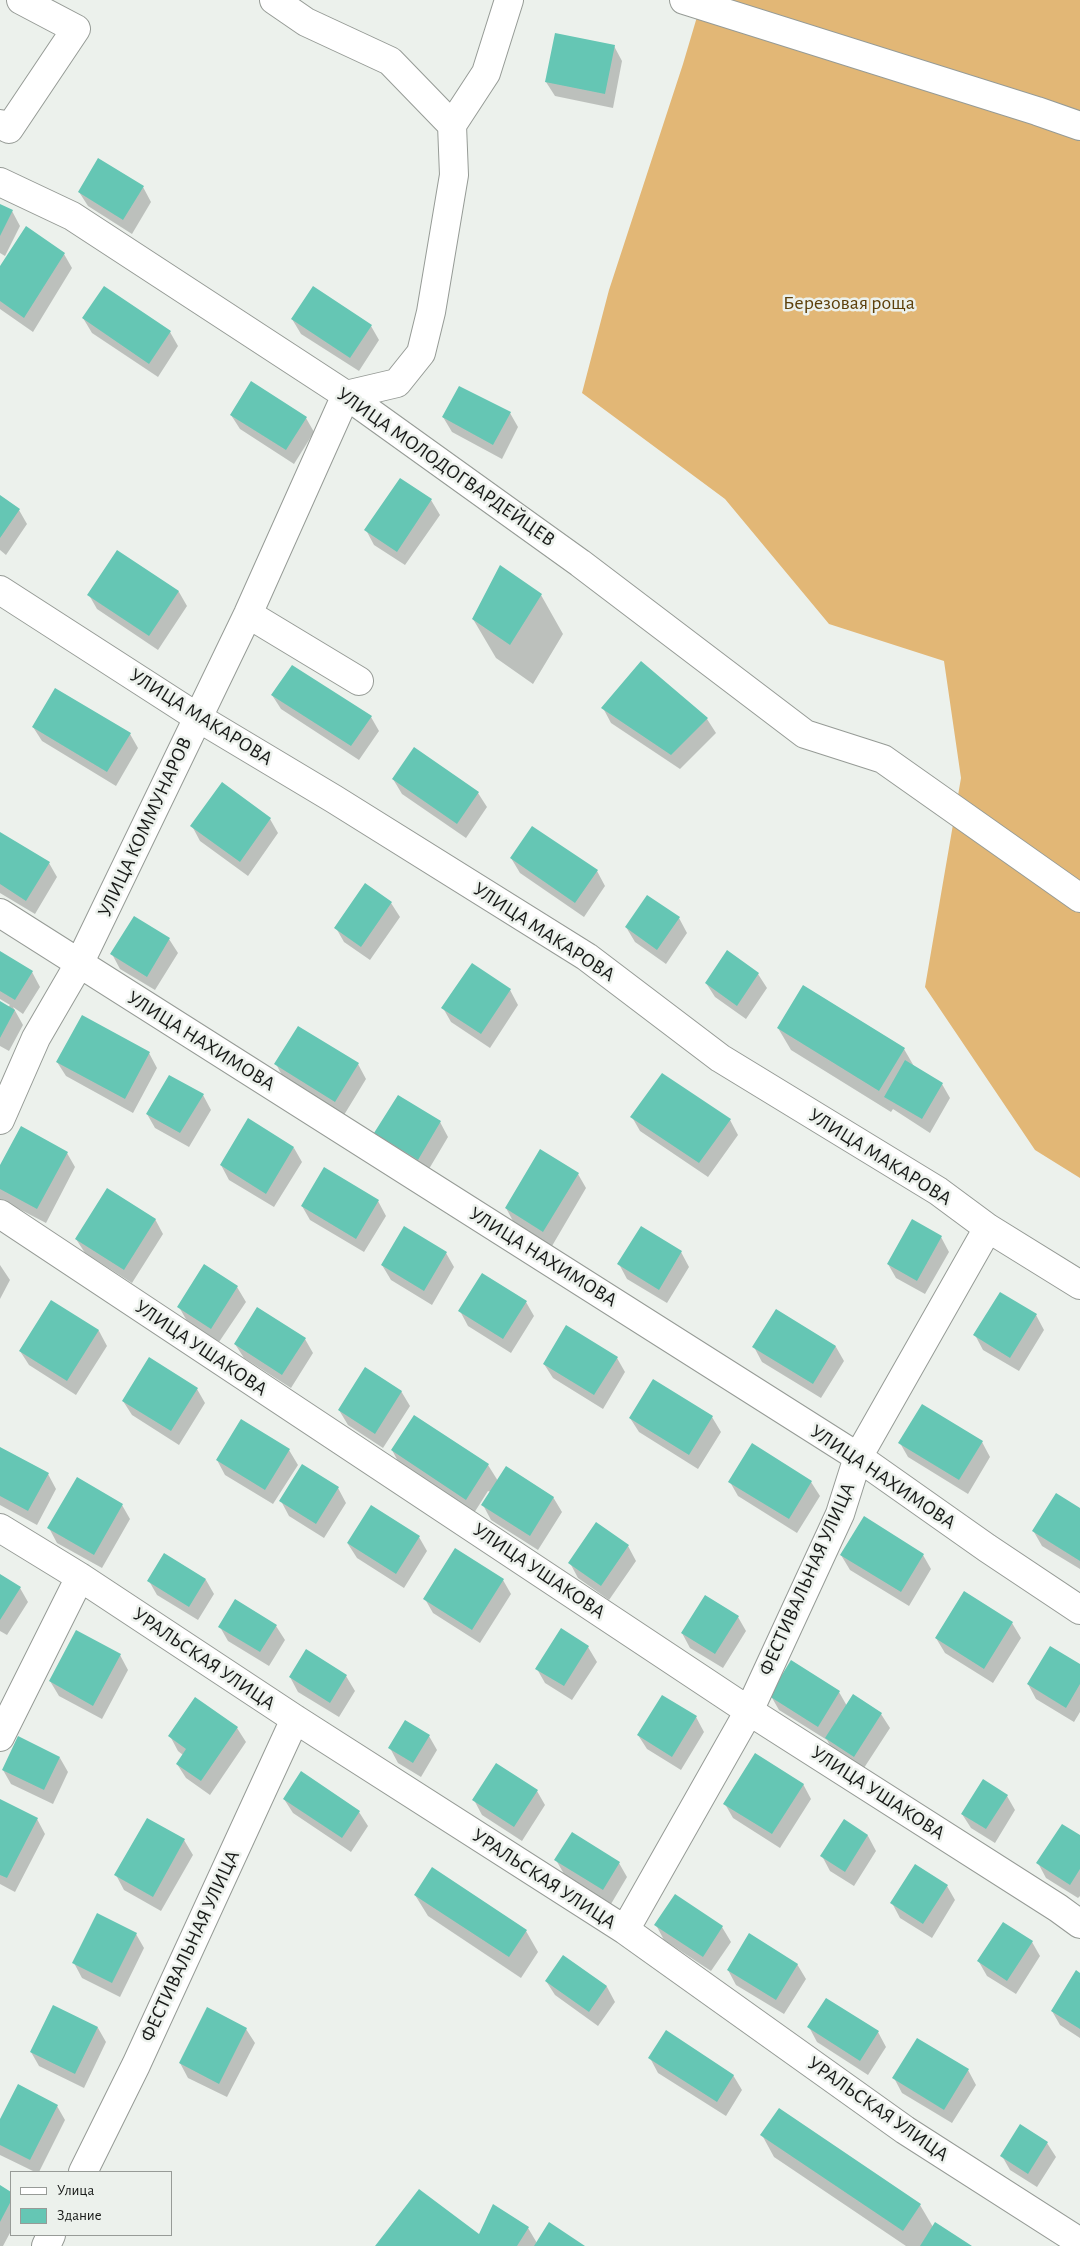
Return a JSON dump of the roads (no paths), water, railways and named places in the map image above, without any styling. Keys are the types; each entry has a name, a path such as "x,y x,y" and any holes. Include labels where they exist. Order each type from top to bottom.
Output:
{"street":[{"path":"0,124 9,129 76,29 21,0"},
{"path":"274,0 306,22 390,61 452,125"},
{"path":"346,395 397,383 421,353 432,312 454,175 452,125 486,73 509,0"},
{"path":"684,0 1038,110 1080,126"},
{"name":"УЛИЦА МОЛОДОГВАРДЕЙЦЕВ","path":"0,182 72,216 346,395 580,563 805,734 883,758 1080,898"},
{"name":"УЛИЦА КОММУНАРОВ","path":"0,1120 36,1038 79,964 248,614 346,395"},
{"name":"УЛИЦА МАКАРОВА","path":"0,590 197,717 334,799 587,957 720,1058 938,1191 988,1228 1080,1285"},
{"path":"248,614 359,681"},
{"name":"УЛИЦА НАХИМОВА","path":"0,913 858,1457 987,1548 1080,1610"},
{"name":"УЛИЦА УШАКОВА","path":"0,1214 750,1711 1080,1924"},
{"name":"ФЕСТИВАЛЬНАЯ УЛИЦА","path":"625,1930 750,1711 840,1514 858,1457 988,1228"},
{"name":"УРАЛЬСКАЯ УЛИЦА","path":"0,1528 80,1577 294,1719 625,1930 905,2130 1080,2242"},
{"path":"0,1737 80,1577"},
{"name":"ФЕСТИВАЛЬНАЯ УЛИЦА","path":"83,2171 136,2065 294,1719"}],"park label":[{"name":"Березовая роща","path":"849,303"}]}
